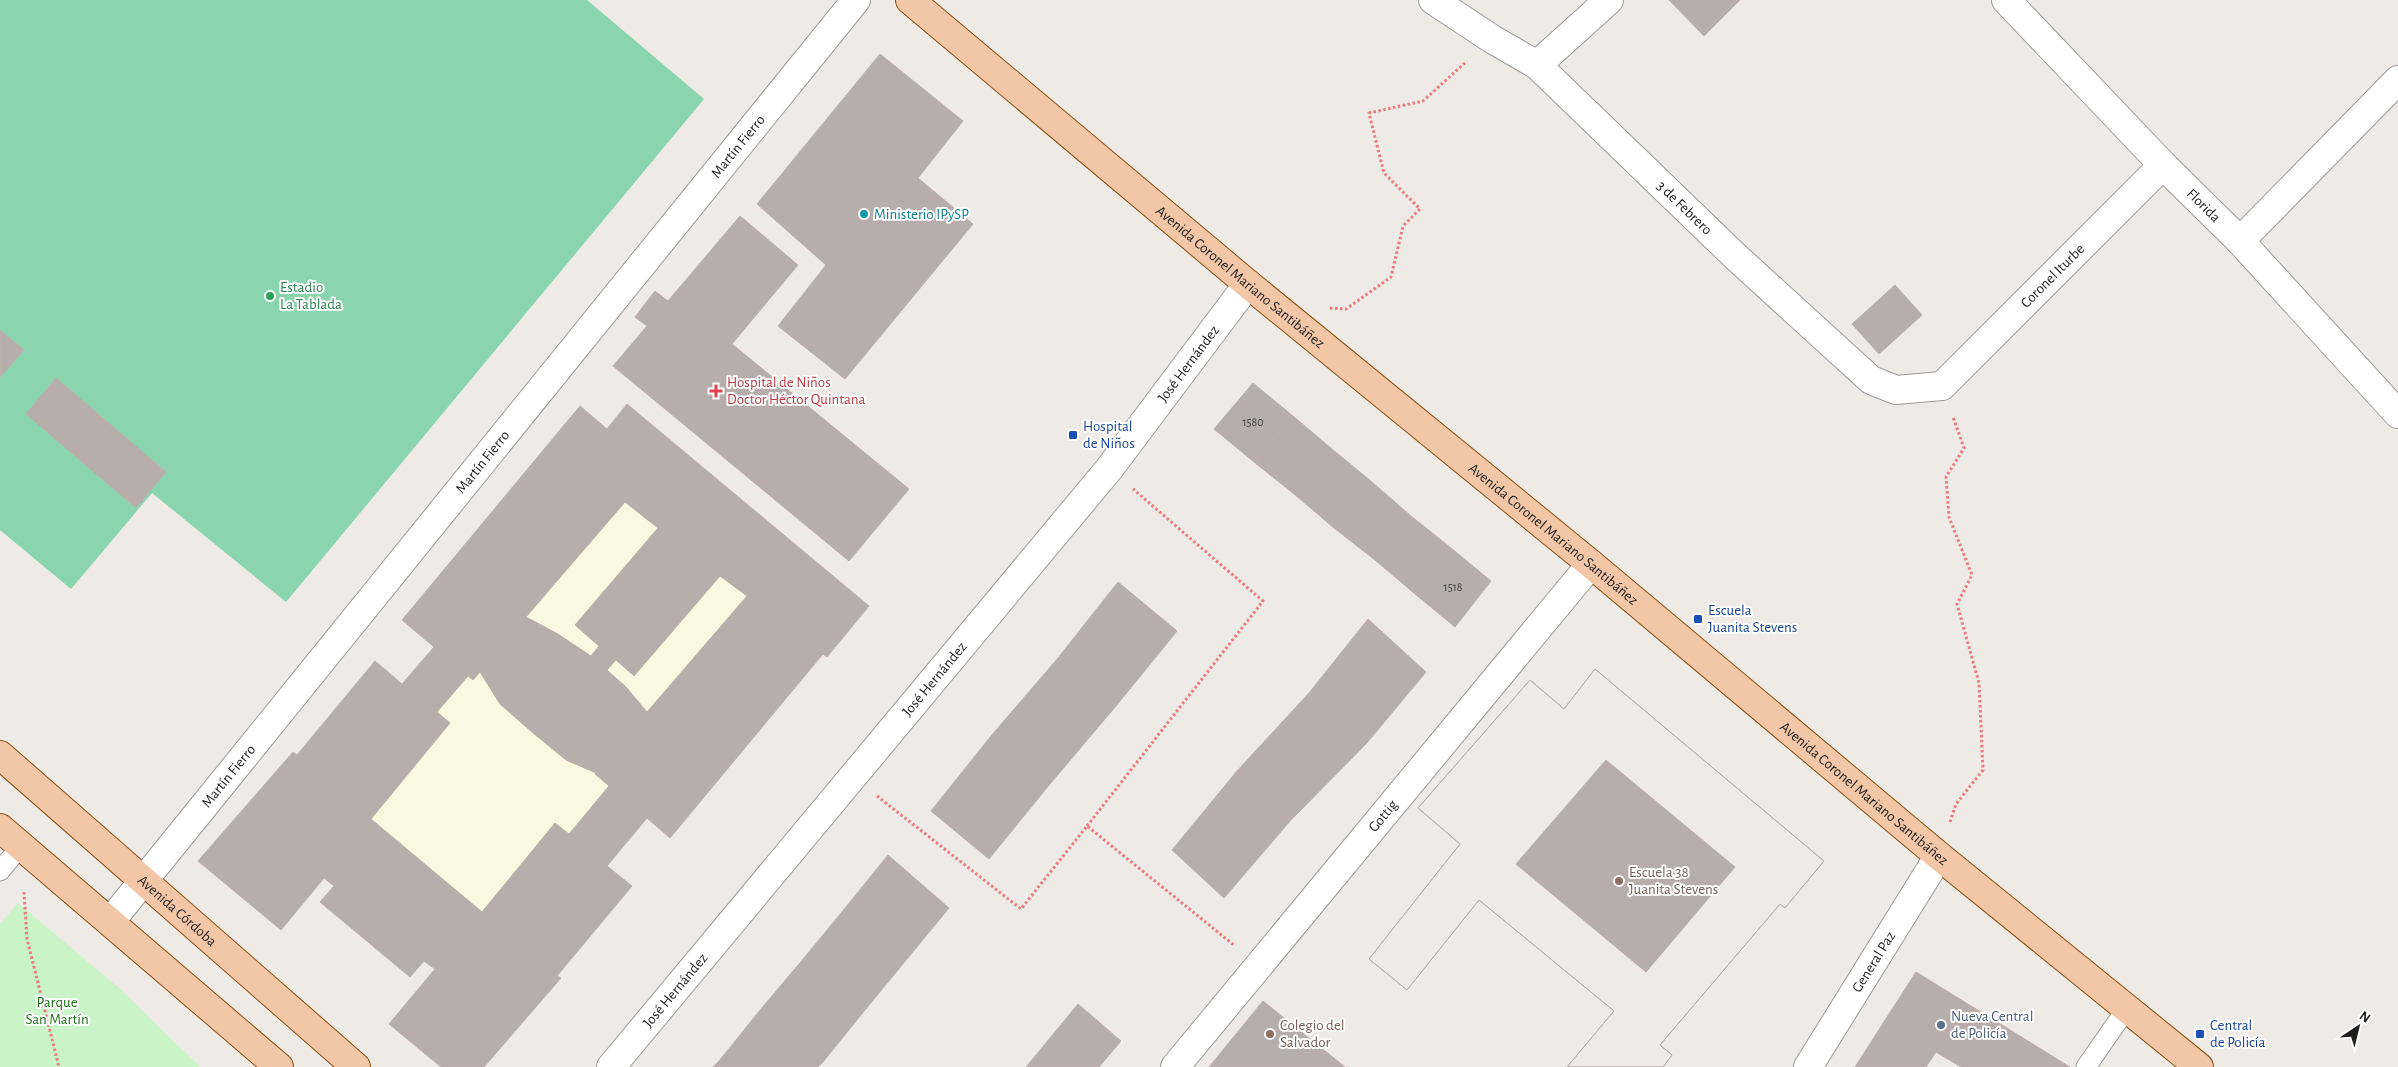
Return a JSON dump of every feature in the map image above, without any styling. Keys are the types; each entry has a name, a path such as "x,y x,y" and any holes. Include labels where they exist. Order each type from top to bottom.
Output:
{"main road":[{"name":"Avenida Coronel Mariano Santibáñez","path":"910,0 1248,284 1591,564 1938,856 2199,1067"},
{"name":"Avenida Córdoba","path":"0,755 356,1067"},
{"path":"0,828 278,1067"}],"street":[{"name":"Martín Fierro","path":"110,922 856,0"},
{"name":"3 de Febrero","path":"1433,0 1492,39 1537,65 1736,257 1871,380 1896,390 1942,386"},
{"path":"1537,65 1608,0"},
{"name":"Florida","path":"2006,0 2163,165 2240,241 2398,414"},
{"path":"2240,241 2398,80"},
{"name":"Coronel Iturbe","path":"1942,386 2163,165"},
{"name":"José Hernández","path":"611,1067 1110,469 1248,284"},
{"name":"Gottig","path":"1175,1067 1258,964 1591,564"},
{"name":"General Paz","path":"1808,1067 1938,856"}],"lane":[{"path":"0,871 21,846"},
{"path":"2086,1067 2127,1008"}],"path":[{"path":"1363,296 1391,277 1403,226 1420,209 1384,173 1368,113 1423,101 1492,39"},
{"path":"1956,804 1983,770 1979,683 1957,604 1972,575 1949,517 1946,477 1964,448"},
{"path":"853,777 1021,909 1263,600 1110,469"},
{"path":"1087,826 1258,964"},
{"path":"45,867 24,892 27,939 59,1067"}],"shaded area":[{"path":"627,404 869,606 827,657 823,654 670,838 646,818 607,866 632,886 558,976 561,978 484,1067 441,1067 389,1024 435,969 424,961 410,977 320,902 334,886 324,878 281,930 198,861 293,752 297,755 375,661 402,684 434,647 402,620 580,406 607,429"}],"green space":[{"name":"Estadio La Tablada","path":"0,0 587,0 704,99 286,602 152,493 71,589 0,530"},
{"name":"Parque San Martín","path":"18,903 120,989 200,1067 0,1067 0,924"}],"building":[{"path":"1669,0 1740,0 1704,36"},
{"name":"Ministerio IPySP","path":"880,54 963,121 918,178 973,224 845,379 778,326 826,265 757,204"},
{"name":"Hospital de Niños Doctor Héctor Quintana","path":"740,216 798,265 732,344 909,489 849,561 613,366 647,326 635,317 655,291 668,301"},
{"path":"1895,285 1922,315 1879,354 1852,324"},
{"path":"0,330 24,350 0,377"},
{"path":"56,378 166,472 136,508 26,414"},
{"path":"1253,383 1293,416 1254,462 1214,429"},
{"path":"627,404 869,606 827,657 823,654 670,838 647,818 607,866 632,886 557,976 561,978 484,1067 441,1067 389,1024 435,969 424,961 410,977 320,902 334,886 324,878 281,930 198,861 293,752 297,755 375,661 402,684 434,647 402,620 580,406 607,429","holes":["625,502 658,528 575,625 599,646 591,656 558,634 526,617","720,576 747,596 647,712 626,687 607,670 616,660 634,676","480,672 500,704 566,760 596,773 609,786 569,834 555,823 482,912 371,819 450,723 437,712 468,676 473,680"]},
{"path":"1293,416 1332,449 1294,494 1254,462"},
{"path":"1332,449 1372,482 1334,528 1294,494"},
{"path":"1372,482 1411,516 1375,560 1334,528"},
{"path":"1411,516 1451,548 1415,594 1375,560"},
{"path":"1451,548 1491,581 1455,627 1415,594"},
{"path":"1118,582 1177,631 1116,706 1058,658"},
{"path":"1368,619 1426,672 1366,744 1309,693"},
{"path":"1058,658 1116,706 1050,784 991,736"},
{"name":"Escuela 38 Juanita Stevens","path":"1595,669 1824,861 1785,908 1780,904 1660,1045 1672,1055 1663,1067 1567,1067 1614,1011 1479,900 1407,990 1369,959 1460,844 1418,808 1530,680 1564,709","holes":["1606,760 1735,867 1646,972 1516,864"]},
{"name":"Escuela 38 Juanita Stevens","path":"1595,669 1824,861 1785,908 1780,904 1660,1045 1672,1055 1663,1067 1567,1067 1614,1011 1479,900 1407,990 1369,959 1460,844 1418,808 1530,680 1564,709"},
{"path":"1309,693 1366,744 1291,820 1237,771"},
{"path":"991,736 1050,784 989,859 931,811"},
{"path":"1237,771 1291,820 1224,898 1172,850"},
{"path":"888,855 949,908 907,959 846,907"},
{"path":"846,907 907,959 865,1010 804,958"},
{"path":"804,958 865,1010 823,1062 761,1009"},
{"name":"Nueva Central de Policía","path":"1916,972 2070,1067 1961,1067 1936,1052 1926,1067 1855,1067"},
{"name":"Colegio del Salvador","path":"1263,1001 1345,1067 1209,1067"},
{"path":"1078,1004 1121,1041 1099,1067 1050,1067 1036,1055"},
{"path":"761,1009 823,1062 818,1067 726,1067 719,1061"},
{"path":"1036,1055 1050,1067 1026,1067"},
{"path":"719,1061 726,1067 713,1067"}],"place":[{"name":"Ministerio IPySP","path":"864,214"},
{"name":"Estadio La Tablada","path":"270,296"},
{"name":"Hospital de Niños Doctor Héctor Quintana","path":"716,391"},
{"name":"Hospital de Niños","path":"1073,435"},
{"name":"Escuela Juanita Stevens","path":"1698,619"},
{"name":"Escuela 38 Juanita Stevens","path":"1619,881"},
{"name":"Nueva Central de Policía","path":"1941,1025"},
{"name":"Colegio del Salvador","path":"1270,1034"},
{"name":"Central de Policía","path":"2200,1034"}]}
